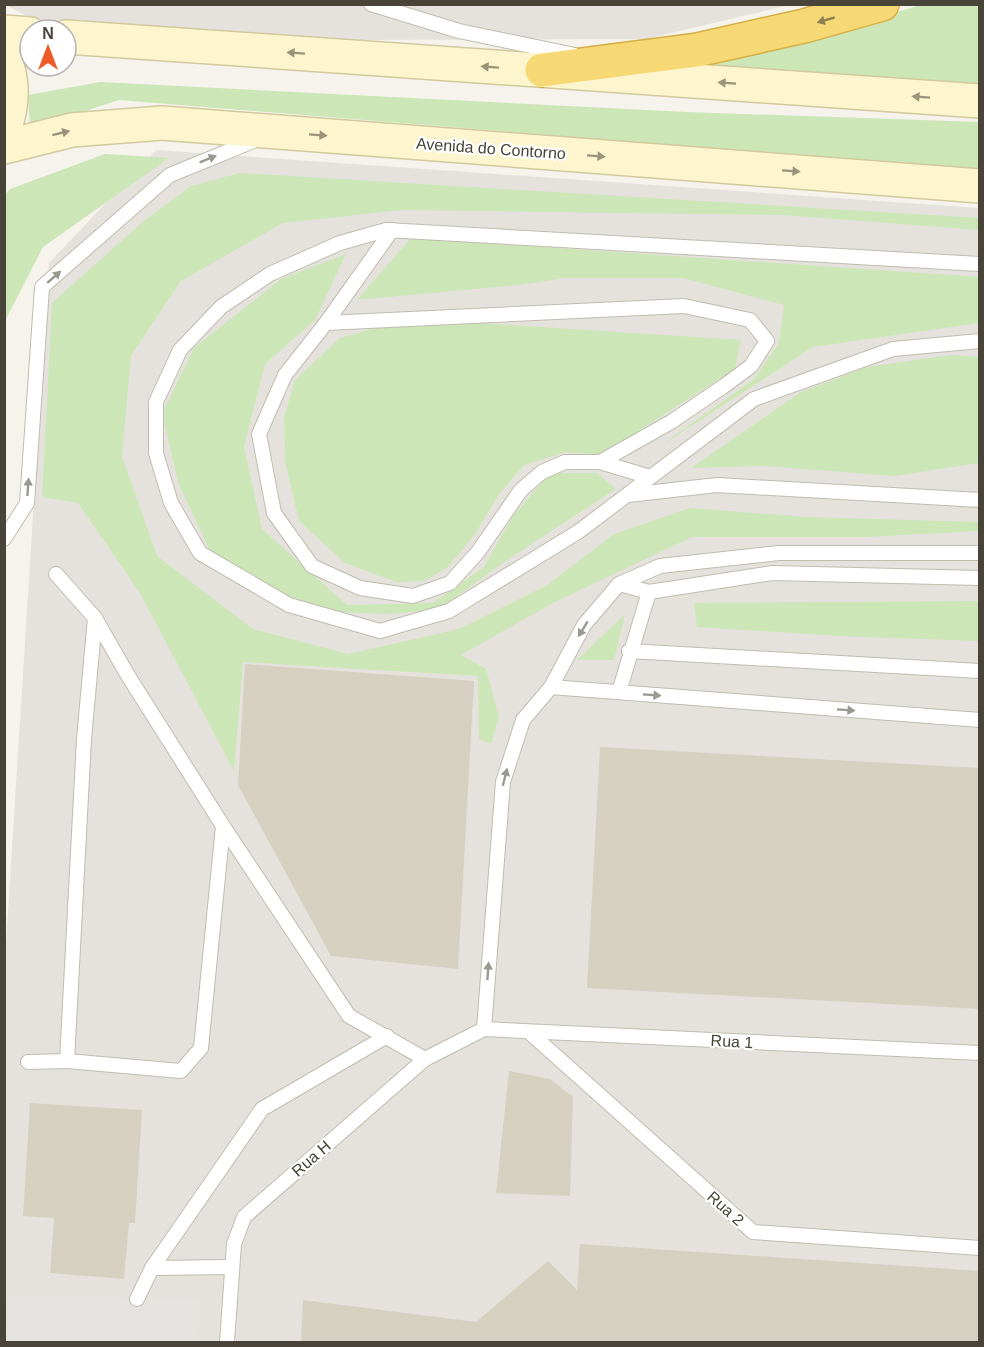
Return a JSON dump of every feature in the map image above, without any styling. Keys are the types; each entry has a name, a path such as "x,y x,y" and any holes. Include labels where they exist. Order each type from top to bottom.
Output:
{"highway":[{"path":"542,70 697,50 804,26 882,4"}],"main road":[{"path":"78,38 980,101"},
{"path":"4,57 11,73 11,112 4,130"},
{"name":"Avenida do Contorno","path":"4,147 72,130 162,123 980,186"}],"lane":[{"path":"371,4 459,31 606,62"},
{"path":"4,539 27,503 42,287 170,175 277,132"},
{"path":"392,230 326,323 285,375 259,434 274,513 312,566 360,588 413,596 450,583 478,552 521,490 542,472 565,462 600,462 651,477"},
{"path":"980,264 392,230 340,243 270,274 221,307 180,350 156,402 156,453 171,503 200,553 289,605 380,631 448,611 578,532 754,399 893,349 980,341"},
{"path":"326,323 684,306 750,320 767,341 750,366 671,422 600,462"},
{"path":"626,495 717,485 980,500"},
{"path":"484,1029 503,782 523,720 551,687 584,625 619,584 660,566 779,553 980,553"},
{"path":"619,584 649,592 772,573 980,578"},
{"path":"56,574 95,618 127,675 223,826 350,1016 425,1059"},
{"path":"619,692 629,651 649,592"},
{"path":"67,1061 83,751 95,618"},
{"path":"629,651 980,671"},
{"path":"551,687 980,720"},
{"path":"28,1062 67,1061 181,1071 201,1048 223,826"},
{"name":"Rua 1","path":"484,1029 980,1053"},
{"name":"Rua H","path":"227,1342 234,1244 244,1217 425,1059 484,1029"},
{"name":"Rua 2","path":"529,1032 753,1232 980,1248"},
{"path":"137,1299 152,1268 262,1109 387,1036"},
{"path":"152,1268 231,1267"}],"shaded area":[{"path":"6,5 789,5 646,39 340,40 78,26 78,18 31,18"},
{"path":"156,150 979,208 979,1342 5,1342 5,959 49,263"},
{"path":"8,1296 200,1300 197,1342 5,1342"}],"green space":[{"path":"921,5 979,5 979,89 704,68"},
{"path":"100,82 686,112 979,122 979,170 119,100 30,129 28,95"},
{"path":"105,154 169,158 43,247 5,321 5,195 10,189"},
{"path":"240,173 980,218 979,230 783,215 402,210 283,223 181,281 131,356 122,456 157,556 253,629 348,654 459,629 547,585 614,534 690,508 806,517 979,522 979,531 865,537 692,537 553,603 461,655 486,669 499,717 491,744 479,739 478,676 243,662 234,771 140,593 78,503 42,497 52,303 145,220 191,186"},
{"path":"411,238 980,277 979,323 813,347 653,451 754,379 779,343 784,305 683,278 564,278 519,285 357,300"},
{"path":"346,254 315,320 265,364 244,447 262,529 347,605 433,603 484,567 513,516 550,473 597,473 616,489 507,560 439,609 391,614 336,612 277,592 214,559 179,485 162,414 194,348 281,279"},
{"path":"449,321 741,340 735,369 601,455 566,452 524,465 499,494 475,534 447,568 424,581 396,582 345,563 299,521 285,461 284,418 295,380 340,338 374,328"},
{"path":"952,355 979,357 979,463 894,476 765,466 691,468 801,392 867,367"},
{"path":"979,601 979,641 839,636 697,627 694,603"},
{"path":"625,614 614,660 577,660"}],"building":[{"path":"245,664 474,681 458,969 331,956 238,785"},
{"path":"600,747 980,768 980,1009 587,988"},
{"path":"509,1071 550,1079 573,1097 570,1196 496,1193"},
{"path":"30,1103 142,1110 135,1223 129,1223 124,1279 50,1273 54,1218 23,1216"},
{"path":"580,1244 980,1271 980,1342 301,1342 303,1300 476,1322 548,1261 577,1290"}]}
